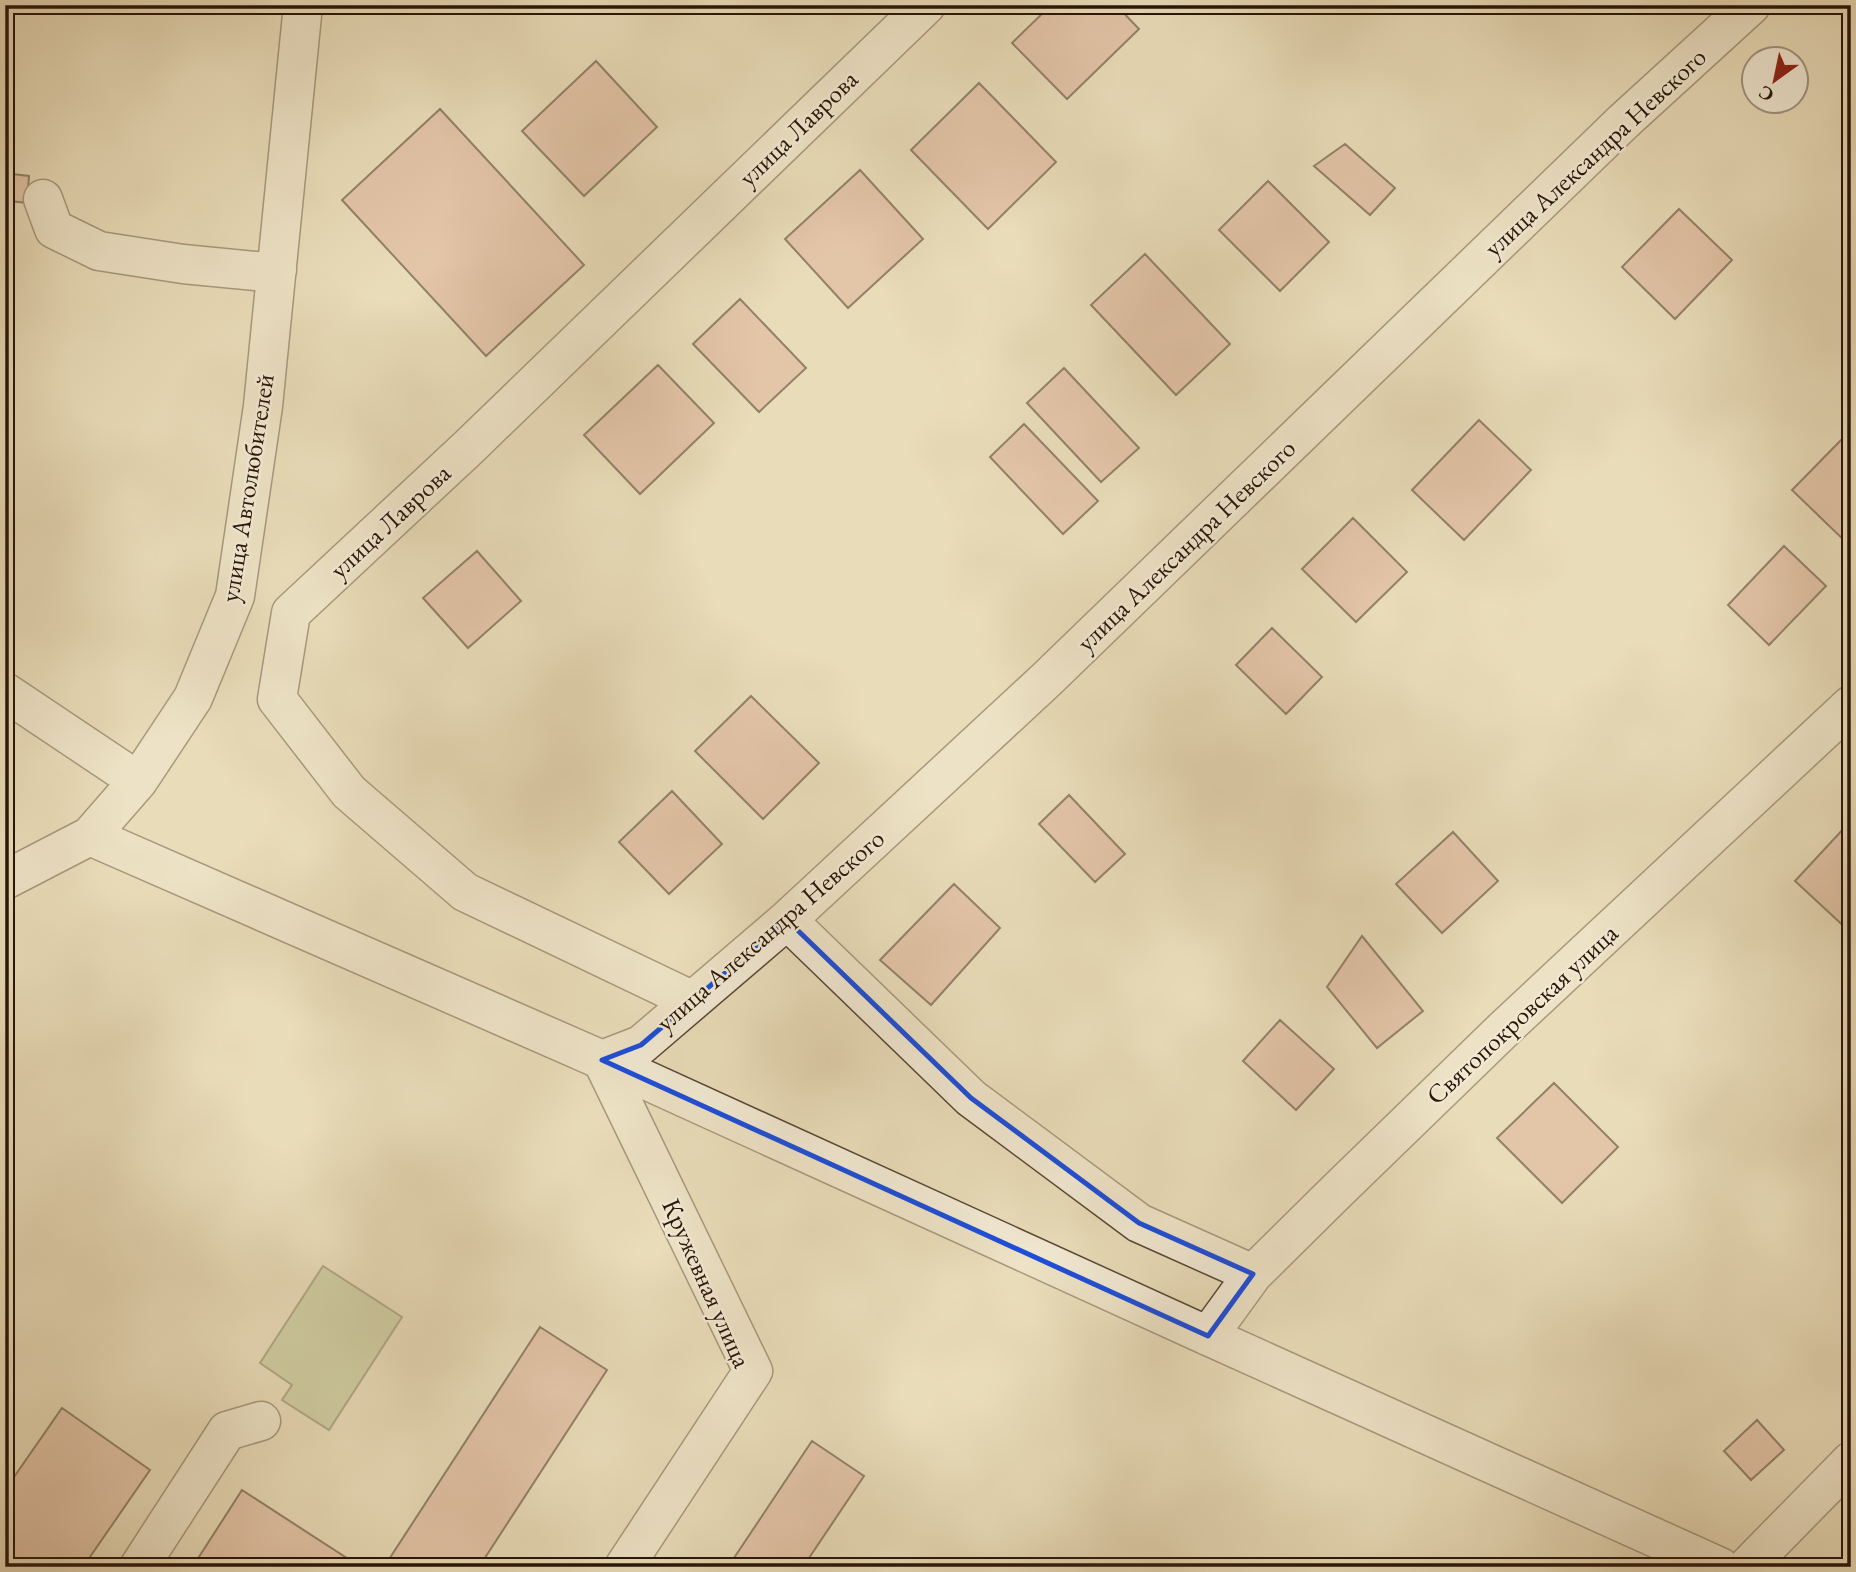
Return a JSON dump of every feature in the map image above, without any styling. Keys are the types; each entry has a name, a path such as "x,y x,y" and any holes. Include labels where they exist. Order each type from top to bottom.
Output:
{"street":[{"name":"улица Автолюбителей","path":"5,880 90,836 138,781 193,698 235,596 263,406 303,5"},
{"name":"улица Лаврова","path":"691,1000 465,892 349,792 277,699 291,612 470,447 926,5"},
{"name":"улица Александра Невского","path":"603,1060 641,1045 787,920 1046,681 1624,121 1751,5"},
{"path":"43,199 54,229 99,251 183,264 256,271 277,270"},
{"path":"5,692 138,781"},
{"name":"Святопокровская улица","path":"1208,1336 1253,1274 1494,1039 1851,705"},
{"path":"90,836 603,1060 1720,1567"},
{"path":"787,920 971,1098 1139,1223 1253,1274"},
{"name":"Кружевная улица","path":"603,1060 753,1371 624,1567"},
{"path":"139,1567 227,1431 261,1421"},
{"path":"1747,1567 1851,1461"}],"highlighted area":[{"path":"787,920 971,1098 1139,1223 1253,1274 1208,1336 602,1060 641,1045"}],"green space":[{"path":"323,1266 402,1317 329,1430 282,1400 292,1385 260,1363"}],"building":[{"path":"1051,5 1116,5 1139,29 1067,99 1012,43"},
{"path":"596,61 657,127 584,196 522,131"},
{"path":"979,83 1056,162 988,229 911,150"},
{"path":"440,109 584,265 486,356 342,200"},
{"path":"1345,144 1395,188 1370,215 1314,166"},
{"path":"860,170 923,239 848,308 785,239"},
{"path":"12,174 29,176 27,203 10,201"},
{"path":"1268,181 1329,242 1280,291 1219,230"},
{"path":"1679,209 1732,260 1675,319 1622,267"},
{"path":"1145,254 1230,344 1176,395 1091,305"},
{"path":"740,299 806,368 759,412 693,344"},
{"path":"658,365 714,423 640,494 584,435"},
{"path":"1064,368 1139,448 1101,482 1027,403"},
{"path":"1479,420 1531,470 1464,540 1412,490"},
{"path":"1024,424 1098,501 1063,534 990,457"},
{"path":"1846,435 1851,440 1851,547 1792,490"},
{"path":"1353,518 1407,572 1356,622 1302,569"},
{"path":"1784,546 1826,586 1769,645 1728,605"},
{"path":"477,551 521,601 468,648 423,598"},
{"path":"1272,628 1322,677 1286,714 1236,665"},
{"path":"751,696 819,763 763,819 695,751"},
{"path":"672,791 722,844 669,894 619,842"},
{"path":"1069,795 1125,854 1095,882 1039,824"},
{"path":"1846,826 1851,831 1849,931 1795,881"},
{"path":"1453,832 1498,881 1442,933 1396,884"},
{"path":"954,884 1000,928 931,1005 880,960"},
{"path":"1362,936 1423,1011 1377,1048 1327,987"},
{"path":"1280,1020 1334,1069 1296,1110 1243,1061"},
{"path":"1554,1083 1618,1147 1562,1203 1497,1138"},
{"path":"540,1327 607,1370 479,1567 384,1567"},
{"path":"62,1408 150,1470 83,1567 5,1567 5,1490"},
{"path":"1757,1420 1784,1450 1751,1480 1724,1451"},
{"path":"812,1441 864,1476 803,1567 728,1567"},
{"path":"242,1490 359,1566 209,1567 197,1560"}]}
